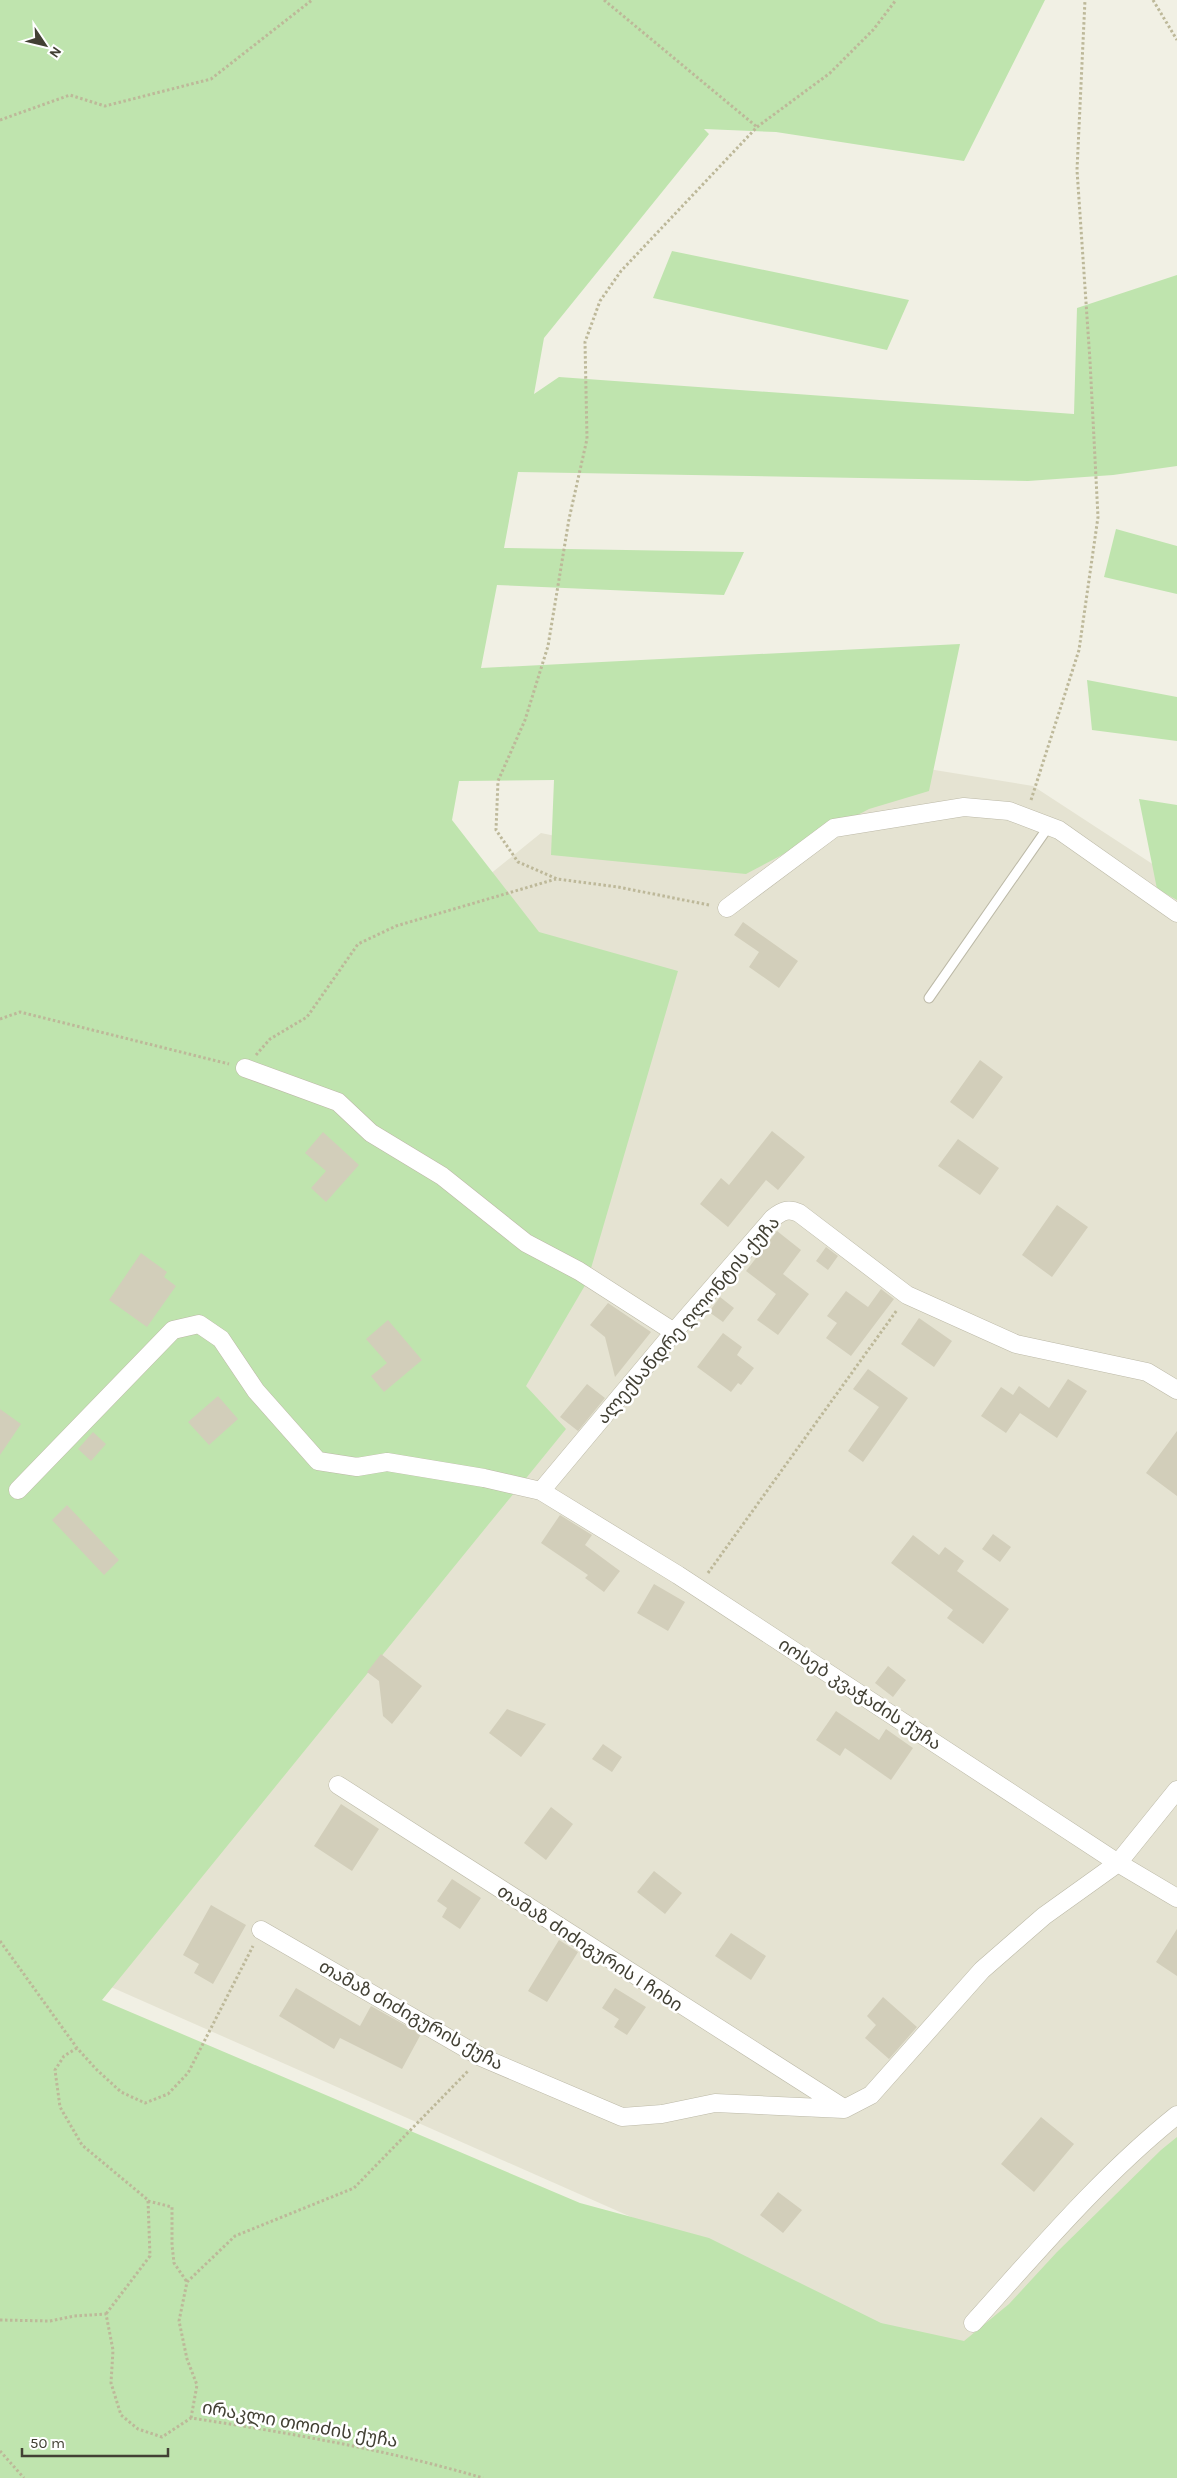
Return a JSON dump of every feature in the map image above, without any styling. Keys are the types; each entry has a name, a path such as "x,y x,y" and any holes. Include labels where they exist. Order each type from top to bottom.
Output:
{"street":[{"path":"727,908 834,828 964,806 1009,811 1059,830 1177,913"},
{"path":"245,1068 338,1102 371,1132 442,1176 526,1243 579,1271 674,1332"},
{"name":"ალექსანდრე ღლონტის ქუჩა","path":"541,1491 674,1332 773,1218 782,1211 792,1210 799,1213 908,1295 1016,1344 1147,1372 1177,1390"},
{"name":"იოსებ კვაჭაძის ქუჩა","path":"18,1490 172,1330 199,1324 221,1339 256,1391 318,1462 358,1467 387,1462 484,1478 541,1491 698,1588 1118,1863 1177,1898"},
{"name":"თამაზ ძიძიგურის I ჩიხი","path":"338,1785 844,2109"},
{"path":"844,2109 871,2095 982,1970 1044,1916 1118,1863 1177,1790"},
{"name":"თამაზ ძიძიგურის ქუჩა","path":"261,1930 481,2057 622,2117 662,2114 715,2103 844,2109"},
{"path":"973,2323 1065,2222 1158,2130 1177,2114"}],"lane":[{"path":"929,998 1050,826"}],"path":[{"path":"0,120 70,95 105,106 210,79 312,0"},
{"path":"604,0 757,127"},
{"path":"727,908 618,887 557,879 518,862 496,830 498,781 525,720 548,646 569,519 587,439 585,342 600,301 621,271 757,127 830,73 873,30 896,0"},
{"path":"1025,817 1079,650 1098,517 1077,170 1085,0"},
{"path":"1153,0 1177,40"},
{"path":"0,1019 20,1012 245,1068 270,1039 307,1017 358,944 396,926 557,879"},
{"path":"698,1588 908,1295"},
{"path":"0,1941 77,2048 121,2092 145,2102 168,2094 188,2073 261,1930"},
{"path":"77,2048 64,2056 55,2070 60,2107 82,2145 148,2200 172,2207 174,2263 187,2282"},
{"path":"191,2418 197,2385 187,2359 178,2321 187,2282 235,2236 354,2188 481,2057"},
{"path":"0,2320 50,2321 74,2316 106,2314 150,2256 148,2200"},
{"name":"ირაკლი თოიძის ქუჩა","path":"106,2314 113,2350 111,2383 121,2415 138,2429 162,2437 191,2418 265,2429 424,2461 483,2478"},
{"path":"0,2451 24,2478"}],"shaded area":[{"path":"879,761 1033,786 1177,880 1177,2402 957,2361 102,1983 0,1614 0,1324 137,1160 541,833 728,872"}],"green space":[{"path":"0,0 1045,0 964,161 776,132 704,129 709,134 544,338 534,394 559,377 1074,414 1077,308 1177,275 1177,466 1113,475 1028,481 518,472 504,548 744,552 724,595 497,585 481,668 960,644 929,791 869,809 746,874 551,855 554,780 459,781 452,820 539,932 678,971 587,1282 526,1386 566,1429 102,2000 580,2203 709,2238 881,2323 964,2341 1009,2304 1057,2252 1161,2150 1177,2137 1177,2478 0,2478"},
{"path":"672,251 909,300 887,350 653,298"},
{"path":"1116,529 1177,546 1177,594 1104,577"},
{"path":"1087,680 1177,697 1177,741 1092,730"},
{"path":"1139,799 1177,805 1177,900 1157,889"}],"building":[{"path":"743,922 798,961 779,988 749,967 759,952 734,935"},
{"path":"980,1060 1003,1077 973,1119 950,1102"},
{"path":"772,1131 805,1157 778,1190 766,1180 728,1227 700,1204 721,1178 729,1185"},
{"path":"323,1132 359,1165 326,1202 311,1188 326,1171 305,1153"},
{"path":"958,1139 999,1168 980,1195 938,1166"},
{"path":"1057,1205 1088,1227 1052,1277 1022,1255"},
{"path":"777,1231 801,1250 783,1274 809,1294 778,1335 757,1320 776,1294 746,1271"},
{"path":"826,1247 838,1256 828,1270 816,1261"},
{"path":"141,1253 167,1272 164,1277 176,1286 147,1327 109,1300"},
{"path":"881,1289 894,1299 851,1356 826,1338 837,1323 827,1316 846,1291 868,1307"},
{"path":"720,1297 734,1308 723,1322 709,1312"},
{"path":"608,1303 651,1332 615,1377 605,1337 590,1325"},
{"path":"919,1318 952,1341 934,1367 901,1344"},
{"path":"388,1320 422,1360 384,1392 371,1376 387,1363 366,1339"},
{"path":"723,1333 742,1347 737,1355 754,1368 741,1385 738,1383 731,1392 697,1367"},
{"path":"868,1369 908,1398 863,1462 848,1451 879,1407 853,1389"},
{"path":"1068,1379 1087,1391 1057,1438 1020,1413 1006,1433 981,1416 1001,1387 1013,1395 1019,1386 1049,1408"},
{"path":"587,1384 605,1398 578,1431 560,1417"},
{"path":"218,1396 238,1419 209,1445 188,1422"},
{"path":"0,1409 21,1424 0,1455"},
{"path":"1177,1431 1177,1496 1146,1473"},
{"path":"93,1432 106,1444 91,1461 78,1449"},
{"path":"67,1505 119,1560 104,1575 52,1520"},
{"path":"560,1515 592,1535 585,1545 620,1571 604,1592 585,1578 588,1575 541,1543"},
{"path":"993,1534 1011,1547 1000,1562 982,1549"},
{"path":"913,1535 939,1555 945,1547 964,1561 957,1571 1009,1609 983,1644 947,1618 953,1610 891,1563"},
{"path":"654,1584 685,1602 668,1631 637,1613"},
{"path":"381,1654 422,1686 392,1724 383,1716 379,1681 367,1672"},
{"path":"888,1666 906,1680 893,1697 875,1683"},
{"path":"507,1709 546,1724 521,1757 489,1733"},
{"path":"836,1711 879,1740 886,1729 913,1748 891,1780 845,1748 840,1756 816,1740"},
{"path":"603,1744 622,1757 612,1772 592,1759"},
{"path":"341,1804 379,1829 352,1871 314,1846"},
{"path":"551,1807 573,1824 546,1860 524,1843"},
{"path":"654,1871 682,1893 665,1914 637,1892"},
{"path":"452,1879 481,1898 460,1929 442,1917 447,1908 437,1901"},
{"path":"211,1905 246,1925 213,1984 194,1973 199,1964 183,1955"},
{"path":"1177,1929 1177,1976 1156,1962"},
{"path":"731,1933 766,1956 751,1980 715,1956"},
{"path":"559,1940 578,1952 547,2002 528,1991"},
{"path":"296,1988 360,2026 371,2006 421,2034 402,2069 340,2038 334,2049 279,2016"},
{"path":"615,1988 646,2007 627,2035 614,2027 619,2019 602,2008"},
{"path":"883,1997 917,2027 889,2059 865,2038 876,2025 867,2016"},
{"path":"1041,2117 1074,2144 1034,2192 1001,2164"},
{"path":"778,2192 802,2210 783,2233 760,2215"}]}
